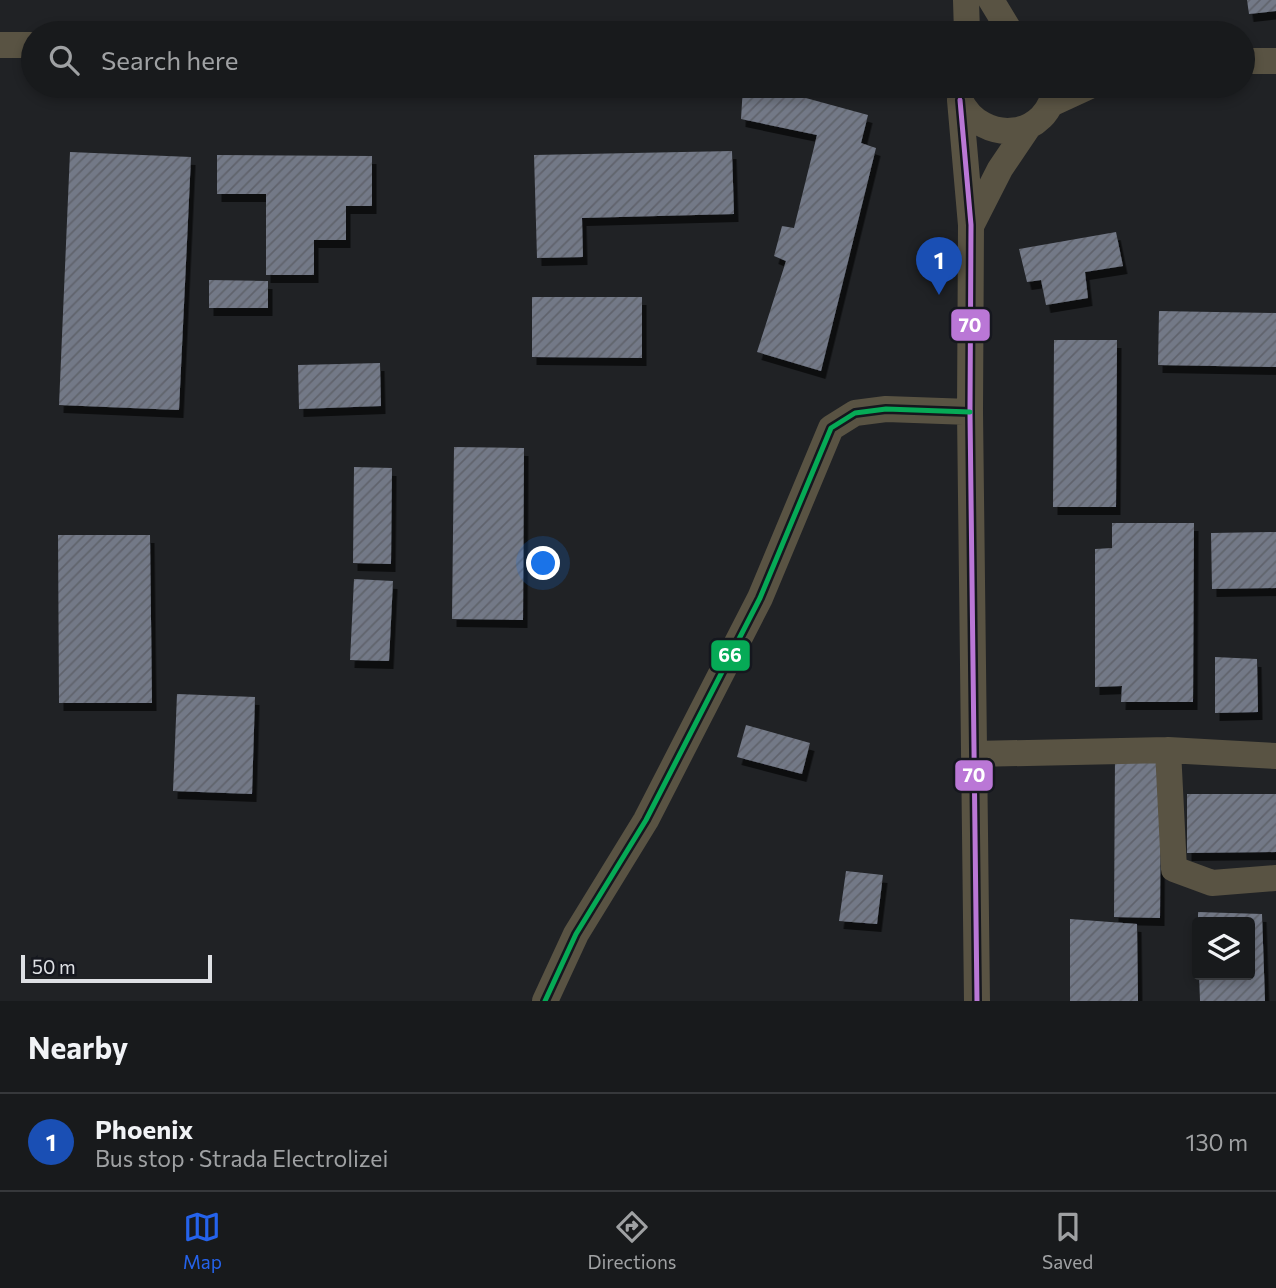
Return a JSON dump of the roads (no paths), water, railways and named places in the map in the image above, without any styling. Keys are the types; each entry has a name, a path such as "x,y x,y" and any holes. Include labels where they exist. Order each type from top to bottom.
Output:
{"street":[{"path":"966,0 967,21"},
{"path":"991,0 1004,21"},
{"path":"0,45 21,45"},
{"path":"1255,61 1276,61"},
{"path":"959,98 971,225 970,412 977,1001"},
{"path":"961,98 965,110 982,126 1004,132 1027,129"},
{"path":"971,225 1000,169 1051,98"},
{"path":"545,1001 576,934 646,820 760,598 831,428 855,413 886,409 970,412"},
{"path":"974,754 1168,750 1276,756"},
{"path":"1168,750 1174,869 1212,883 1276,878"}],"place":[{"name":"Phoenix","path":"939,295"}]}
